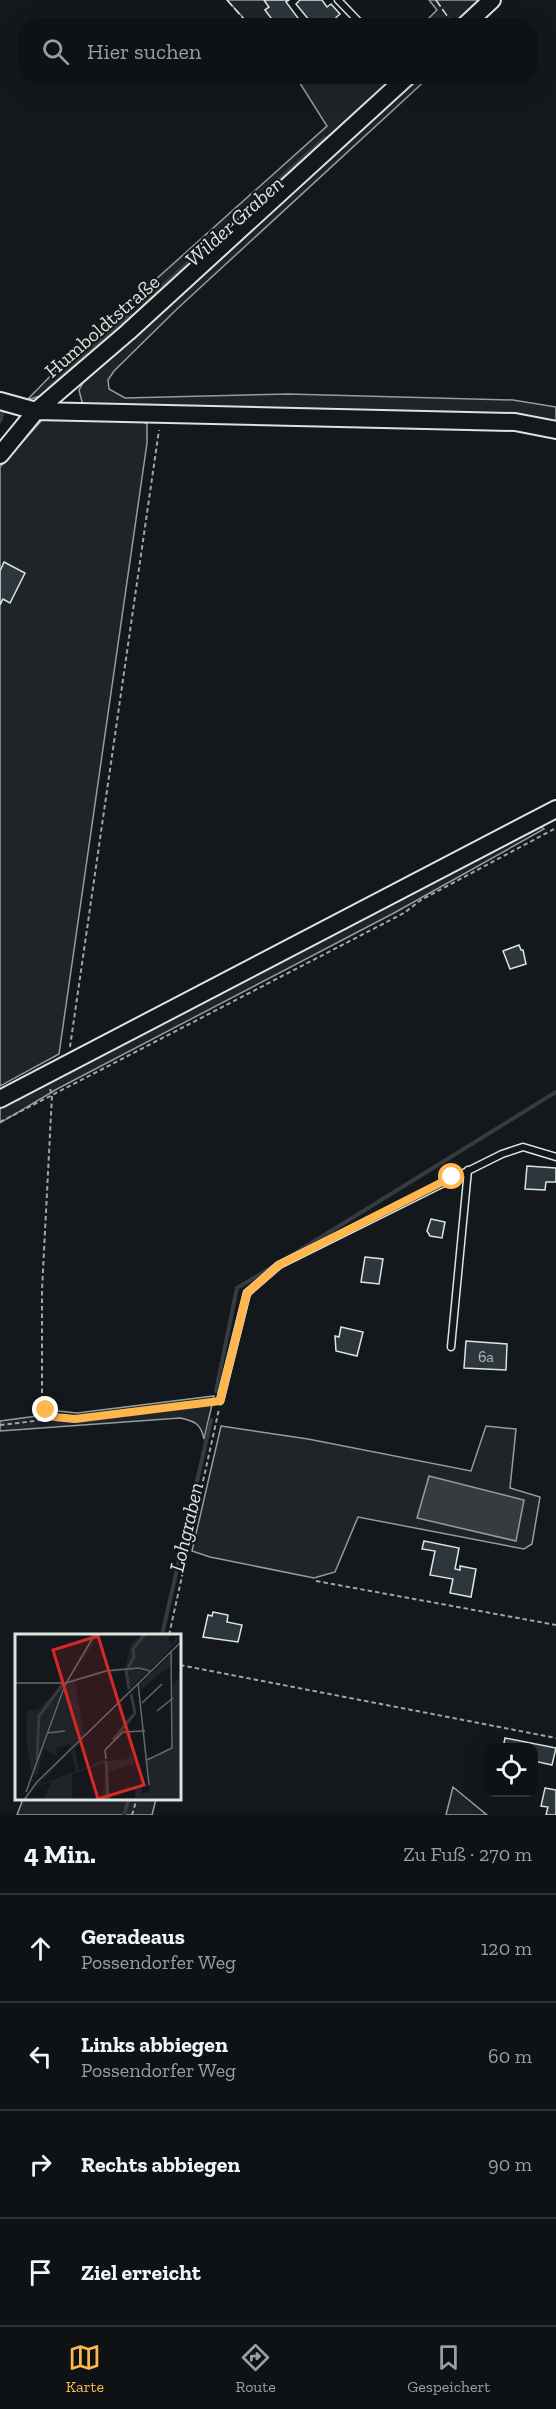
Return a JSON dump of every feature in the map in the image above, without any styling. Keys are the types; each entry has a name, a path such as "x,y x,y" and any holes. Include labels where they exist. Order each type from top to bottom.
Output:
{"street":[{"path":"473,18 492,0"},
{"name":"Humboldtstraße","path":"0,455 36,411 137,324 399,84"},
{"path":"0,401 36,411 515,422 556,430"},
{"path":"0,1099 555,810"}],"lane":[{"path":"338,0 355,18"},
{"path":"220,1401 247,1293 279,1265 468,1170 523,1147 556,1157"},
{"path":"451,1347 468,1170"}],"path":[{"path":"68,1065 162,415"},
{"path":"0,1122 404,913 421,900 556,828"},
{"path":"45,1075 52,1095 42,1290 42,1396 46,1410 54,1417"},
{"path":"0,1425 37,1422 54,1417 75,1419 220,1401 169,1634"},
{"path":"316,1581 556,1625"},
{"path":"182,1665 556,1738"},
{"path":"132,1815 136,1800"}],"shaded area":[{"path":"227,0 264,0 269,7 265,10 271,18 244,18"},
{"path":"429,0 480,0 460,18 429,18 437,10"},
{"path":"300,84 390,84 50,393 27,400 68,358 327,126"},
{"path":"410,84 421,84 177,309 114,371 108,380 109,389 125,398 289,394 513,400 556,407 556,422 516,414 322,409 107,408 87,406 82,402 79,390 83,383"},
{"path":"47,418 140,420 147,424 147,443 59,1054 0,1086 0,467 42,420"},
{"path":"541,827 544,829 394,913 57,1089 0,1123 0,1107"},
{"path":"214,1396 204,1439 196,1424 180,1418 0,1431 0,1421 37,1416 40,1409 77,1413"},
{"path":"221,1426 308,1439 471,1471 486,1426 516,1429 510,1488 540,1497 532,1544 524,1549 358,1517 335,1572 314,1578 210,1557 192,1551"},
{"path":"429,1476 524,1500 516,1541 417,1518"},
{"path":"453,1787 487,1815 446,1815"},
{"path":"22,1800 156,1800 152,1815 17,1815"}],"building":[{"path":"264,0 289,0 286,2 298,18 271,18 265,10 269,7"},
{"path":"300,0 322,0 327,7 331,4 340,14 336,18 307,18 296,4"},
{"path":"4,562 25,573 10,603 3,599 0,605 0,571"},
{"path":"519,945 523,950 526,964 510,969 503,951"},
{"path":"527,1166 556,1168 556,1182 546,1182 545,1190 525,1189"},
{"path":"431,1219 445,1222 442,1238 430,1236 427,1231"},
{"path":"365,1257 383,1259 379,1284 361,1282"},
{"path":"341,1327 363,1332 357,1356 336,1351 335,1336 339,1337"},
{"path":"466,1341 507,1344 506,1370 464,1368"},
{"path":"424,1541 459,1548 455,1569 460,1570 460,1566 476,1569 471,1597 450,1593 453,1579 430,1575 435,1551 422,1549"},
{"path":"213,1612 228,1615 227,1622 242,1625 238,1642 203,1637 208,1615 212,1616"},
{"path":"505,1738 530,1743 504,1743"},
{"path":"538,1744 556,1748 552,1765 538,1762"},
{"path":"545,1788 556,1790 556,1815 546,1815 548,1807 541,1806"}],"waterway":[{"name":"Wilder Graben","path":"144,303 325,138"},
{"name":"Wilder Graben","path":"49,388 130,314"},
{"name":"Wilder Graben","path":"0,421 2,414"},
{"name":"Lohgraben","path":"284,1260 556,1092"},
{"name":"Lohgraben","path":"216,1391 237,1288 277,1264"},
{"name":"Lohgraben","path":"162,1634 211,1420"},
{"name":"Lohgraben","path":"124,1815 128,1800"}],"fence":[{"path":"227,0 243,18"},
{"path":"436,0 449,18"}],"route":[{"path":"46,1410 54,1417 75,1419 220,1401 247,1293 279,1265 352,1230 452,1177"}]}
